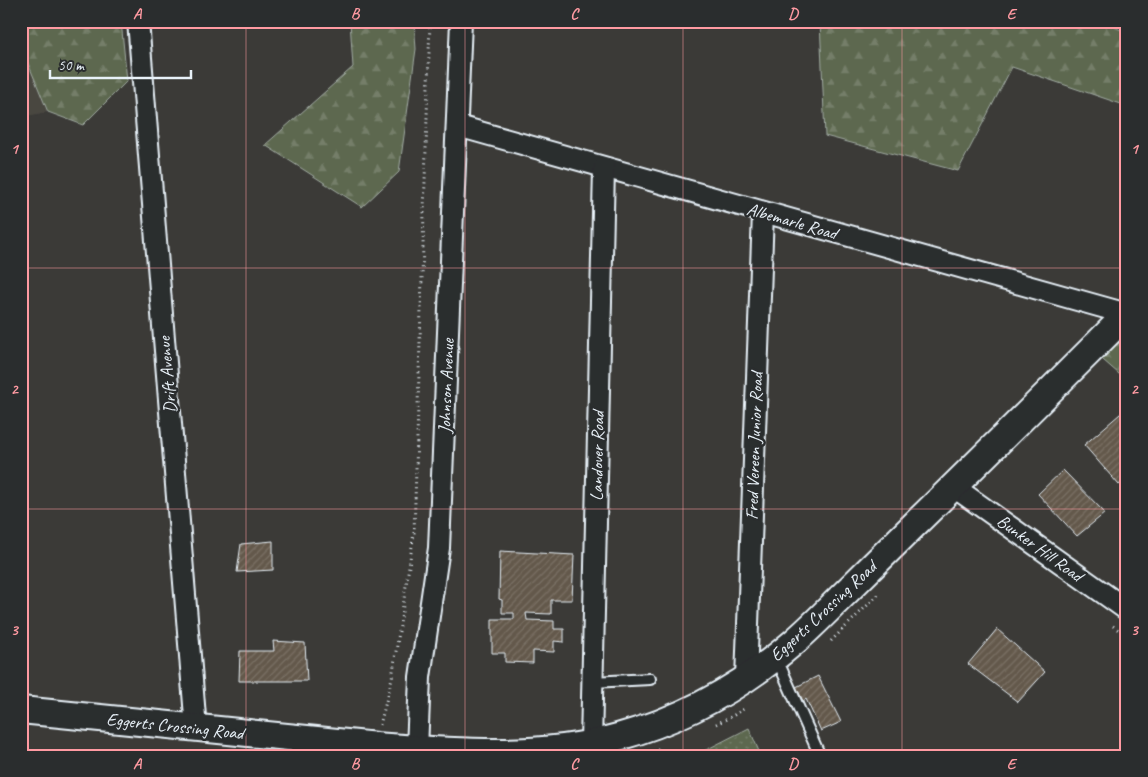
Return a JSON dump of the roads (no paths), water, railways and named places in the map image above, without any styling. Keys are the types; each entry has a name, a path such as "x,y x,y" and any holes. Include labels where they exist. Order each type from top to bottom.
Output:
{"street":[{"name":"Drift Avenue","path":"138,21 196,729"},
{"name":"Johnson Avenue","path":"417,749 420,677 439,548 461,21"},
{"name":"Albemarle Road","path":"458,126 1127,314"},
{"name":"Landover Road","path":"590,744 604,168"},
{"name":"Fred Vereen Junior Road","path":"746,679 763,213"},
{"name":"Eggerts Crossing Road","path":"21,710 377,746 510,752 546,750 590,744 668,721 703,704 746,679 794,642 1127,314"},
{"name":"Bunker Hill Road","path":"954,486 1127,610"}],"lane":[{"path":"776,656 820,756"},
{"path":"592,682 650,679"}]}
